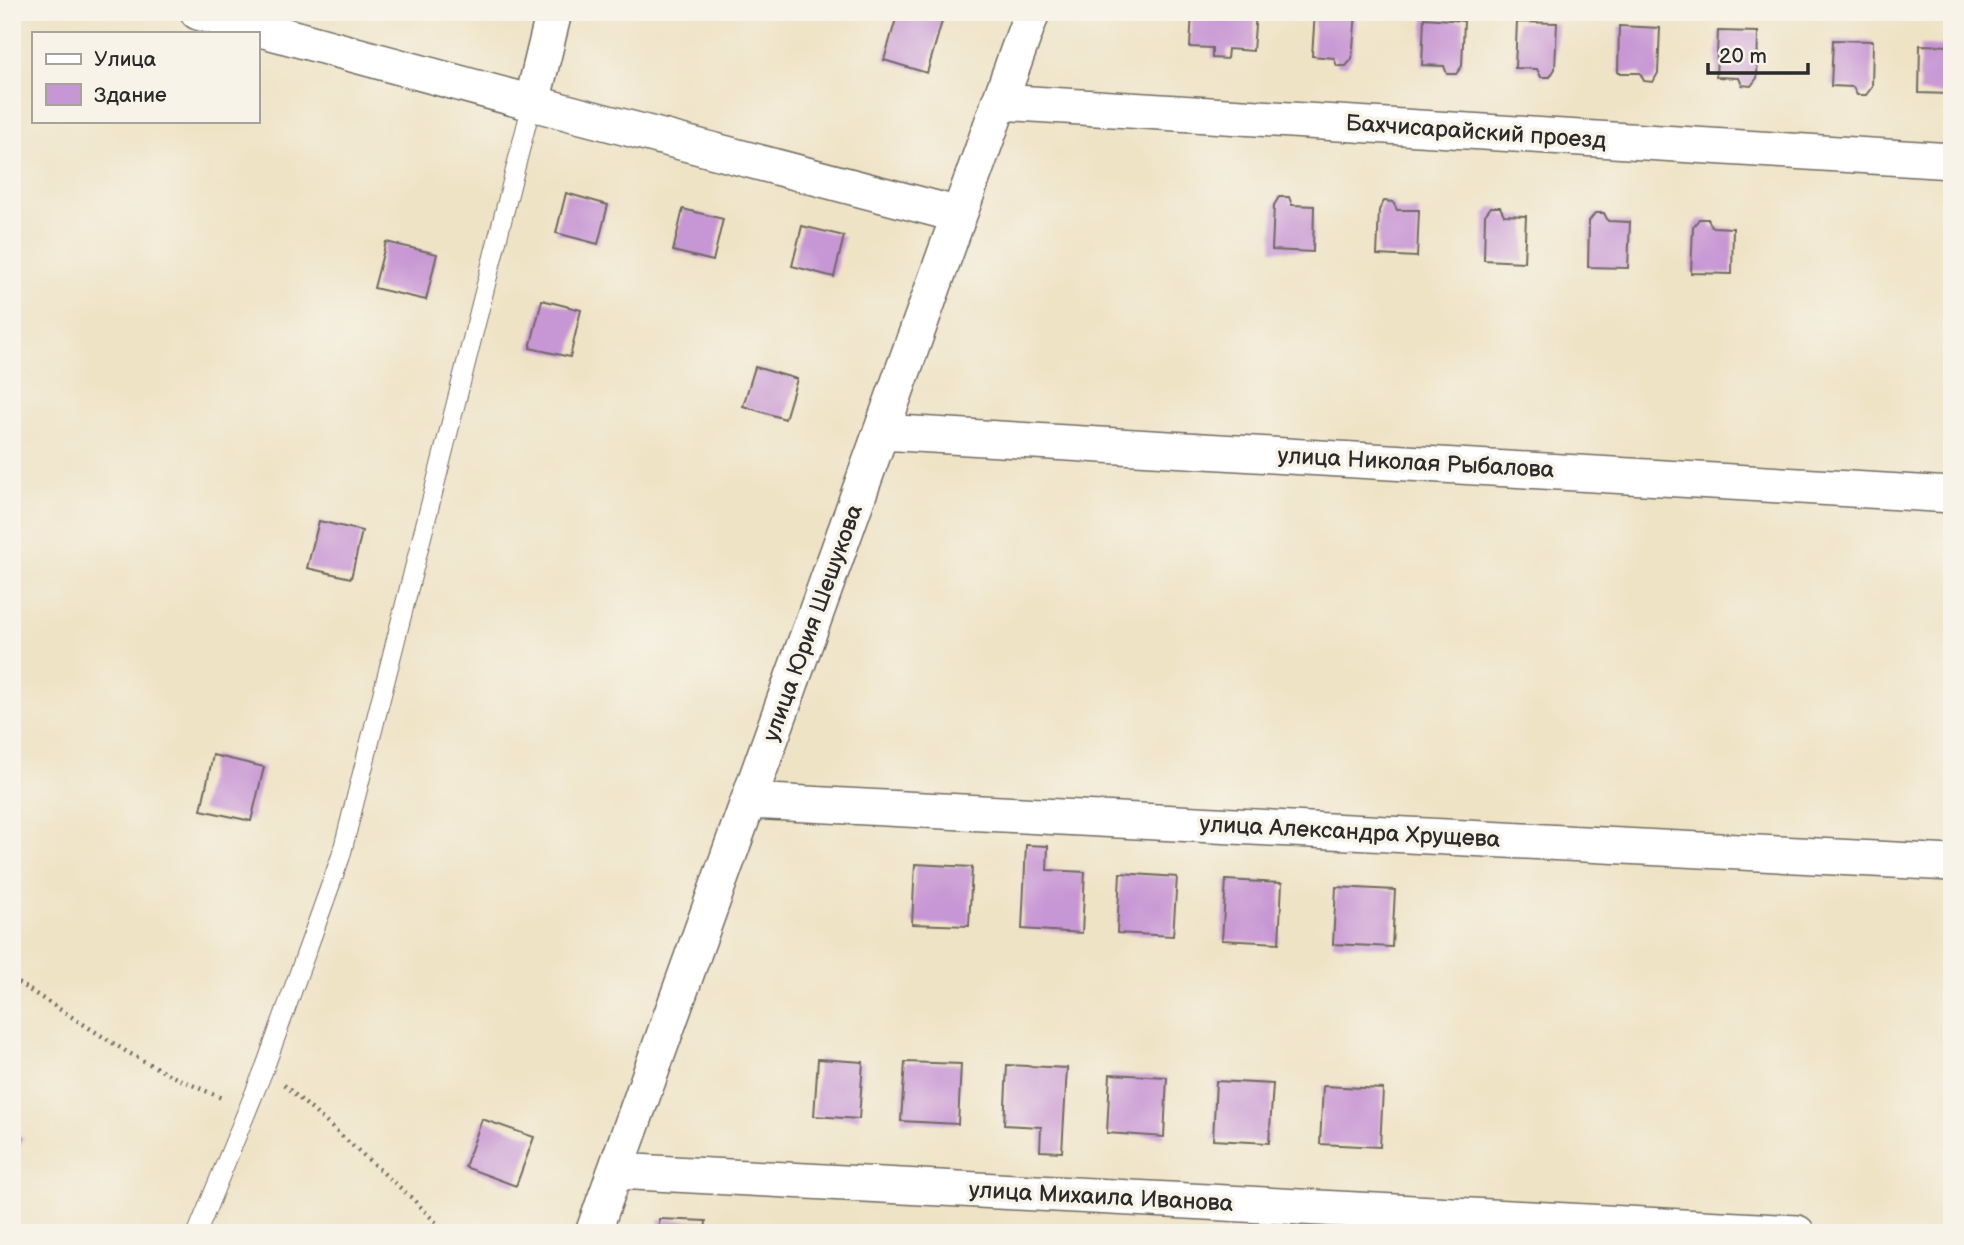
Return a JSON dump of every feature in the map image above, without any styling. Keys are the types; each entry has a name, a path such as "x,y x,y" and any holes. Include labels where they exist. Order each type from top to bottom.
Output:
{"street":[{"path":"198,12 959,215"},
{"path":"531,103 554,12"},
{"name":"улица Юрия Шешукова","path":"593,1233 1032,12"},
{"name":"Бахчисарайский проезд","path":"999,102 1952,161"},
{"name":"улица Николая Рыбалова","path":"881,432 1952,495"},
{"name":"улица Александра Хрущева","path":"749,801 1952,863"},
{"name":"улица Михаила Иванова","path":"615,1171 1797,1233"}],"lane":[{"path":"197,1233 265,1067 341,856 531,103"}],"path":[{"path":"12,979 127,1052 172,1076 247,1109"},
{"path":"265,1067 414,1200 446,1233"}],"building":[{"path":"898,12 921,12 943,18 927,73 884,60"},
{"path":"1192,12 1256,12 1253,51 1228,49 1227,59 1212,58 1212,48 1190,47"},
{"path":"1315,12 1356,13 1352,59 1346,66 1337,66 1334,58 1312,56"},
{"path":"1424,18 1464,21 1462,66 1456,74 1447,74 1444,66 1422,65"},
{"path":"1517,22 1557,23 1555,69 1550,77 1541,77 1537,69 1515,68"},
{"path":"1619,26 1660,28 1658,73 1653,82 1644,81 1640,73 1618,73"},
{"path":"1718,31 1758,32 1757,78 1751,86 1742,85 1739,78 1716,77"},
{"path":"1833,40 1873,41 1872,87 1866,95 1857,95 1853,87 1831,86"},
{"path":"1920,45 1952,46 1952,105 1949,105 1949,94 1919,93"},
{"path":"566,193 608,205 598,244 556,233"},
{"path":"1279,197 1289,197 1292,205 1314,206 1313,252 1272,250 1274,205"},
{"path":"1384,201 1393,202 1397,210 1419,210 1417,257 1377,255 1379,210"},
{"path":"1491,207 1500,207 1504,215 1526,216 1524,262 1484,260 1485,215"},
{"path":"683,209 723,219 713,261 673,251"},
{"path":"1595,213 1604,213 1608,221 1630,222 1628,268 1588,267 1589,221"},
{"path":"1699,219 1708,219 1712,227 1733,228 1732,274 1691,273 1693,227"},
{"path":"802,226 844,236 834,277 792,266"},
{"path":"386,242 437,254 426,300 374,288"},
{"path":"542,300 581,310 570,357 530,348"},
{"path":"755,367 797,379 785,419 743,406"},
{"path":"319,521 362,531 351,578 307,568"},
{"path":"213,755 264,767 251,821 201,810"},
{"path":"1026,845 1048,846 1047,870 1085,872 1082,933 1022,929"},
{"path":"915,864 972,867 969,926 912,924"},
{"path":"1120,873 1177,877 1173,936 1117,933"},
{"path":"1226,880 1282,883 1279,943 1222,940"},
{"path":"1336,887 1395,890 1392,947 1333,944"},
{"path":"818,1059 863,1062 859,1119 814,1116"},
{"path":"905,1062 961,1064 958,1124 901,1121"},
{"path":"1007,1065 1067,1068 1062,1152 1040,1151 1041,1127 1004,1125"},
{"path":"1110,1074 1167,1077 1164,1137 1107,1133"},
{"path":"1216,1081 1273,1084 1269,1143 1213,1140"},
{"path":"1323,1086 1383,1089 1380,1147 1320,1144"},
{"path":"482,1119 534,1137 516,1186 465,1167"},
{"path":"12,1133 23,1137 13,1166 12,1166"},
{"path":"659,1219 706,1221 705,1233 659,1233"}]}
